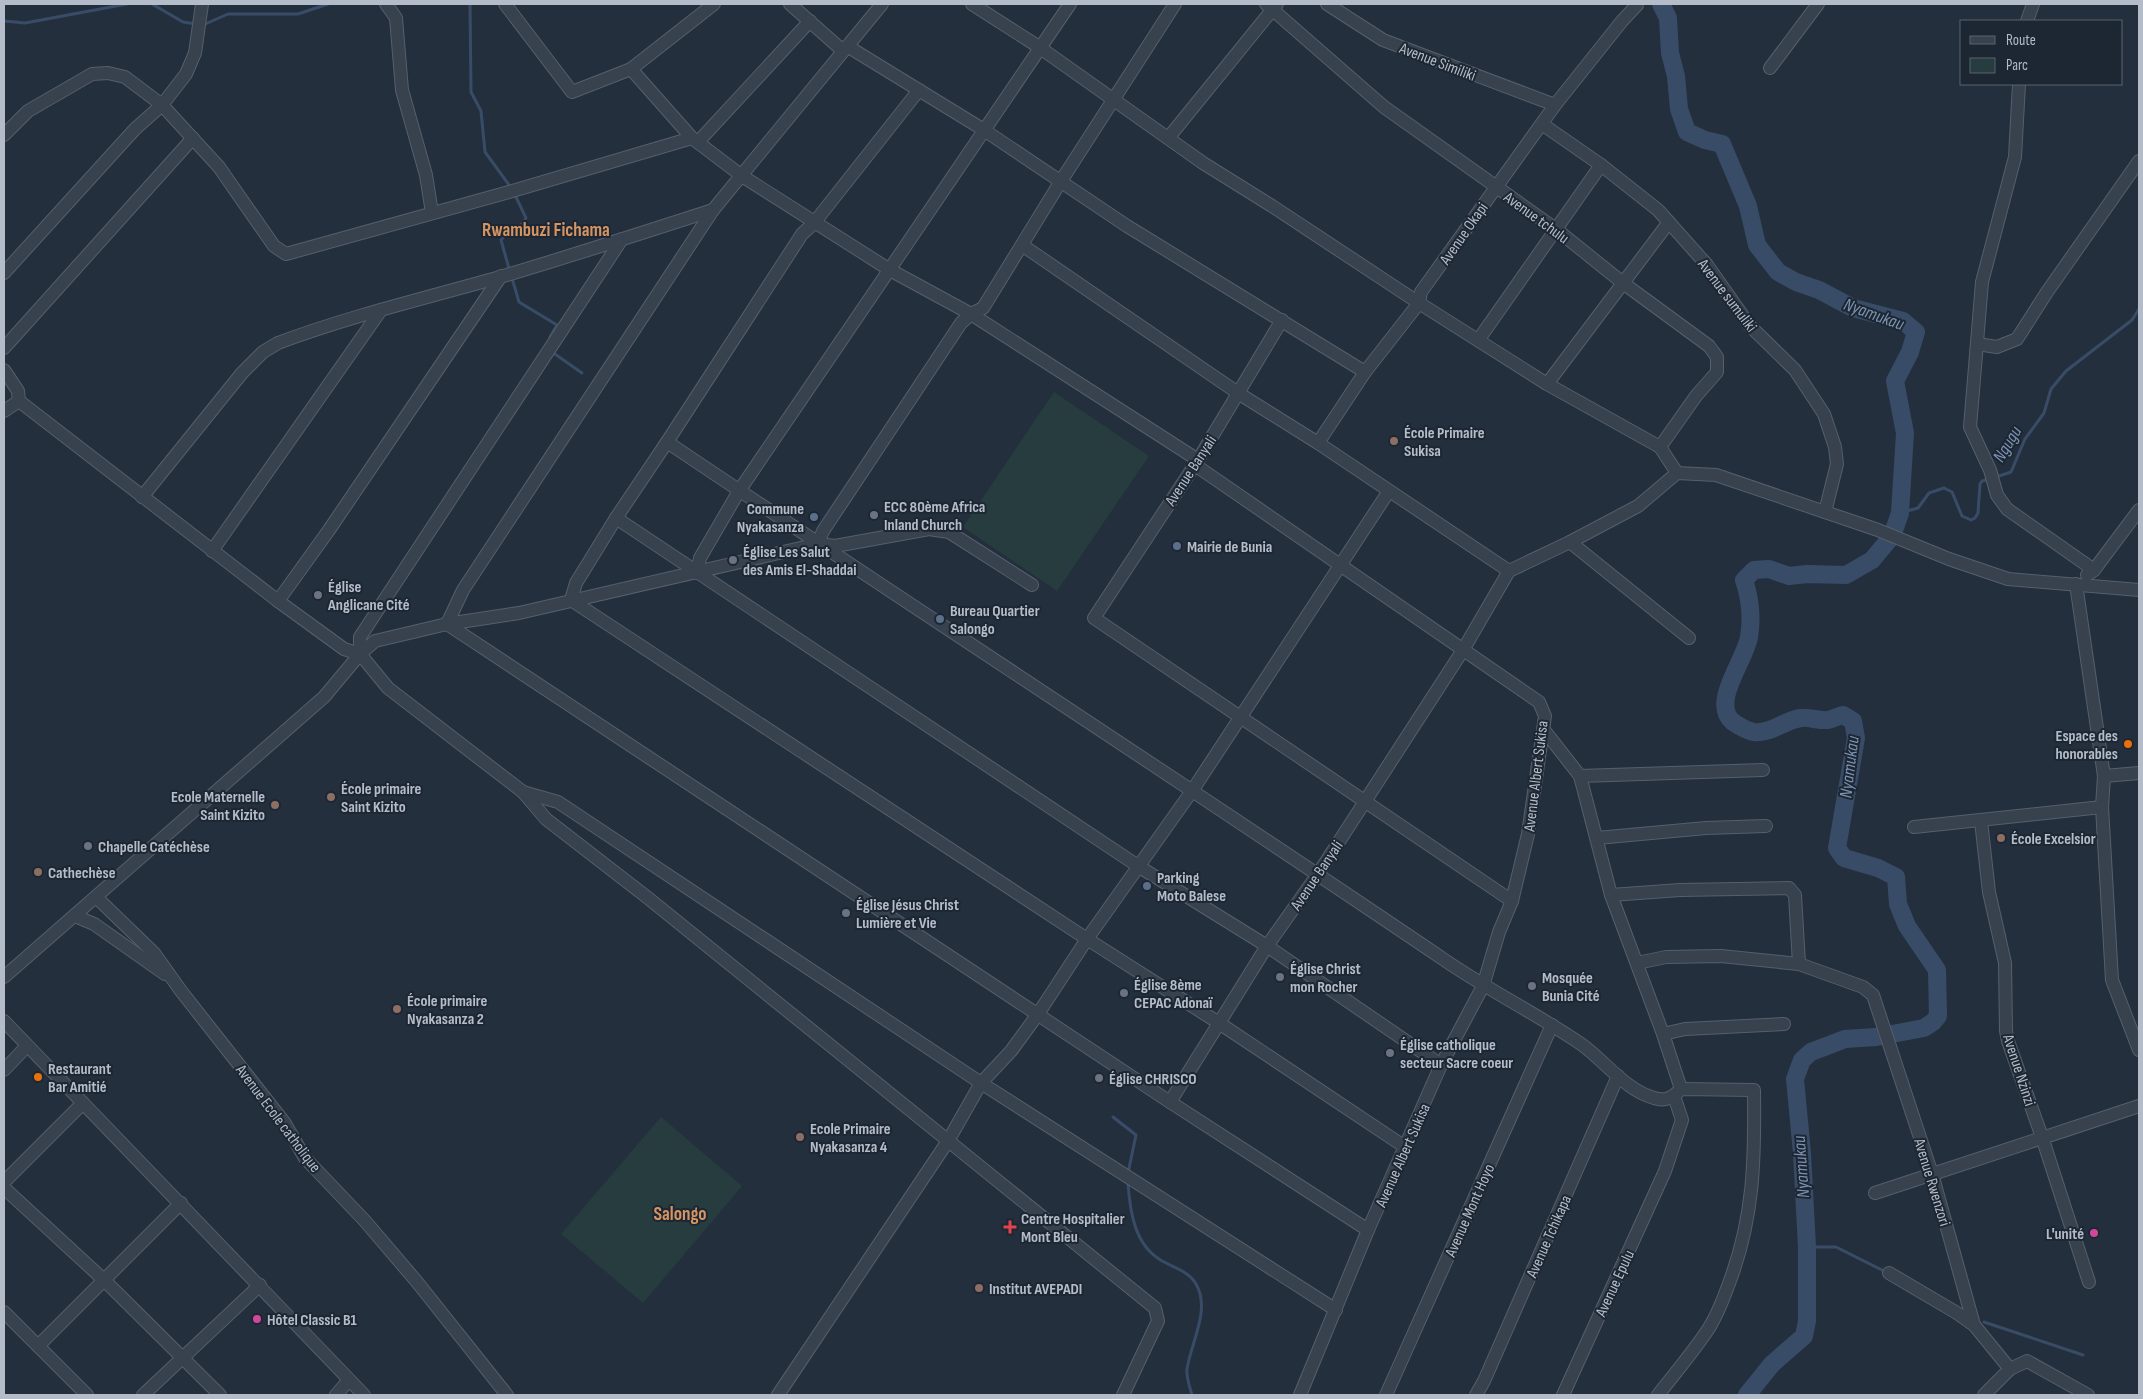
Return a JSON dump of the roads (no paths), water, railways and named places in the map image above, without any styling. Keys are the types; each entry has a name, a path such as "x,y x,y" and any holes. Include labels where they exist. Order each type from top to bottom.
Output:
{"street":[{"path":"4,273 135,129 162,105 186,74 195,53 202,4"},
{"path":"386,4 396,18 402,90 426,175 432,213"},
{"path":"505,4 572,92 631,69 714,4"},
{"path":"790,4 845,48 984,130 1127,226 1365,372"},
{"path":"447,624 462,590 713,210 882,4"},
{"path":"972,4 992,9 1039,47 1170,137 1203,162 1419,303 1479,339 1547,384 1660,447 1677,473"},
{"path":"697,573 700,558 739,490 1070,4"},
{"path":"818,544 823,531 961,323 971,314 983,308 1061,181 1175,4"},
{"name":"Avenue Similiki","path":"1327,4 1383,40 1555,105"},
{"path":"1770,68 1818,4"},
{"path":"2027,20 2033,4"},
{"name":"Avenue Okapi","path":"1318,443 1365,372 1419,303 1421,292 1555,105 1622,20 1637,5"},
{"path":"1170,137 1272,6"},
{"name":"Avenue tchulu","path":"1272,6 1384,107 1557,230 1623,283 1709,346 1717,357 1717,372 1696,396 1660,447"},
{"path":"4,135 28,111 92,74 108,73 125,77 162,105 194,138 219,166 274,246 286,254 695,140 810,21"},
{"name":"Avenue Albert Sukisa","path":"631,69 695,140 742,176 890,270 971,314 1196,462 1339,566 1539,702 1545,716 1544,730 1528,834 1512,901 1499,932 1483,986 1441,1065 1368,1230 1300,1395"},
{"path":"2019,85 2015,157 1982,282 1970,427 1990,470 1996,495 2007,509 2094,570"},
{"path":"571,600 576,582 616,518 668,442 802,234 814,223 919,90"},
{"name":"Avenue sumuliki","path":"1542,124 1601,165 1658,210 1707,265 1750,326 1795,370 1824,414 1835,447 1837,464 1825,512"},
{"path":"4,348 194,138"},
{"path":"1977,344 1997,348 2017,339 2046,292 2139,161"},
{"path":"1479,339 1601,165"},
{"path":"142,497 242,373 263,352 298,335 507,275 713,210"},
{"path":"1547,384 1669,222"},
{"path":"360,654 360,637 622,239"},
{"path":"1022,245 1238,393 1318,443 1509,571"},
{"path":"278,600 330,530 507,275"},
{"path":"212,551 381,310"},
{"name":"Avenue Banyali","path":"1241,716 1094,618 1196,462 1282,320"},
{"path":"4,370 18,391 19,401 212,551 344,649 360,654 388,688 523,792 546,819 648,898 1155,1308 1158,1321 1123,1395"},
{"path":"4,411 19,401"},
{"path":"668,442 818,544 1318,874 1483,986 1552,1025 1594,1053 1618,1076 1652,1098 1664,1100 1677,1092 1754,1090 1755,1143 1752,1194 1739,1257 1722,1302 1710,1327 1658,1395"},
{"path":"1463,650 1509,571 1570,542 1638,506 1677,473 1716,475 1878,530 1948,559 2008,579 2139,590"},
{"path":"778,1395 948,1141 981,1083 1011,1050 1038,1014 1087,939 1192,791 1389,492"},
{"path":"2076,584 2094,570 2139,510"},
{"path":"616,518 1138,866 1267,946 1441,1065"},
{"path":"4,977 324,697 360,654 375,641 447,624 519,613 818,544 835,546 929,529 948,532 1032,585"},
{"path":"1570,542 1689,638"},
{"path":"2076,584 2104,776 2102,807 2112,980 2139,1050"},
{"path":"571,600 1405,1146"},
{"path":"447,624 1170,1102 1368,1230"},
{"name":"Avenue Banyali","path":"1170,1102 1267,946 1318,874 1463,650"},
{"path":"1241,716 1512,901"},
{"path":"1544,730 1580,776 1763,770"},
{"path":"2104,776 2139,773"},
{"name":"Avenue Epulu","path":"1563,1395 1665,1171 1682,1120 1663,1034 1611,895 1580,776"},
{"path":"523,792 558,802 981,1083 1336,1310"},
{"path":"1914,827 2102,807"},
{"name":"Avenue Nzinzi","path":"1982,821 1990,892 2005,963 2006,1031 2089,1282"},
{"path":"1597,838 1706,828 1766,826"},
{"path":"1611,895 1680,890 1789,888 1795,895 1799,964"},
{"name":"Avenue Ecole catholique","path":"96,897 154,953 172,979 284,1122 305,1158 412,1275 507,1395"},
{"path":"75,916 94,924 172,979"},
{"name":"Avenue Rwenzori","path":"1637,962 1666,957 1721,956 1799,964 1862,987 1873,995 1932,1174 1974,1325"},
{"path":"4,1021 364,1395"},
{"path":"1663,1034 1685,1029 1784,1024"},
{"name":"Avenue Mont Hoyo","path":"1386,1395 1552,1025"},
{"path":"4,1070 27,1046"},
{"name":"Avenue Tchikapa","path":"1476,1395 1484,1381 1618,1076"},
{"path":"4,1182 83,1102"},
{"path":"1875,1192 2139,1106"},
{"path":"4,1188 104,1280 181,1359 220,1395"},
{"path":"38,1346 181,1203"},
{"path":"1888,1274 1957,1312 1974,1325 2010,1369"},
{"path":"143,1395 260,1285"},
{"path":"6,1318 38,1346 87,1395"},
{"path":"1984,1395 2010,1369 2027,1361 2088,1395"},
{"path":"336,1395 349,1380"}],"waterway":[{"path":"4,21 25,23 127,4"},
{"path":"152,4 183,22 196,24"},
{"path":"203,25 228,14 298,14 328,4"},
{"path":"470,4 471,92 481,111 485,152 512,189"},
{"name":"Nyamukau","path":"1661,4 1668,18 1670,53 1676,76 1679,109 1687,132 1705,140 1722,144 1748,206 1757,245 1778,272 1796,282 1819,290 1853,308 1903,321 1916,332 1910,352 1895,381 1905,433 1900,513 1892,536 1872,560 1846,575 1807,574 1789,576 1769,569 1754,570 1744,580 1750,608 1750,630 1746,647 1727,693 1725,704 1727,714 1733,722 1754,732 1766,731 1801,718 1828,720 1843,715 1853,721 1856,738 1837,848 1844,858 1878,868 1896,877 1898,904 1907,926 1937,970 1938,1016 1924,1028 1876,1037 1845,1039 1811,1052 1802,1060 1795,1079 1802,1153 1807,1247 1807,1321 1804,1336 1772,1364 1747,1395"},
{"path":"510,272 501,240 521,225 526,218 515,195"},
{"path":"512,278 519,302 557,325 550,337"},
{"name":"Ngugu","path":"1996,477 2011,472 2025,439 2044,413 2051,389 2066,371 2132,320 2139,309"},
{"path":"552,352 582,373"},
{"name":"Ngugu","path":"1900,513 1918,508 1929,493 1944,488 1952,492 1962,516 1971,520 1978,513 1980,484 1982,481 1990,479"},
{"path":"1113,1117 1136,1135 1128,1173"},
{"path":"1128,1184 1132,1215 1144,1244 1159,1259 1189,1275 1196,1284 1200,1294 1201,1315 1187,1369 1192,1395"},
{"path":"1807,1247 1836,1247 1886,1272"},
{"path":"1984,1322 2083,1355"}],"place":[{"name":"École Primaire Sukisa","path":"1394,441"},
{"name":"ECC 80ème Africa Inland Church","path":"874,515"},
{"name":"Commune Nyakasanza","path":"814,517"},
{"name":"Mairie de Bunia","path":"1177,546"},
{"name":"Église Les Salut des Amis El-Shaddai","path":"733,560"},
{"name":"Église Anglicane Cité","path":"318,595"},
{"name":"Bureau Quartier Salongo","path":"940,619"},
{"name":"Espace des honorables","path":"2128,744"},
{"name":"École primaire Saint Kizito","path":"331,797"},
{"name":"Ecole Maternelle Saint Kizito","path":"275,805"},
{"name":"École Excelsior","path":"2001,838"},
{"name":"Chapelle Catéchèse","path":"88,846"},
{"name":"Cathechèse","path":"38,872"},
{"name":"Parking Moto Balese","path":"1147,886"},
{"name":"Église Jésus Christ Lumière et Vie","path":"846,913"},
{"name":"Église Christ mon Rocher","path":"1280,977"},
{"name":"Mosquée Bunia Cité","path":"1532,986"},
{"name":"Église 8ème CEPAC Adonaï","path":"1124,993"},
{"name":"École primaire Nyakasanza 2","path":"397,1009"},
{"name":"Église catholique secteur Sacre coeur","path":"1390,1053"},
{"name":"Restaurant Bar Amitié","path":"38,1077"},
{"name":"Église CHRISCO","path":"1099,1078"},
{"name":"Ecole Primaire Nyakasanza 4","path":"800,1137"},
{"name":"Centre Hospitalier Mont Bleu","path":"1010,1227"},
{"name":"L'unité","path":"2094,1233"},
{"name":"Institut AVEPADI","path":"979,1288"},
{"name":"Hôtel Classic B1","path":"257,1319"}],"district":[{"name":"Rwambuzi Fichama","path":"546,229"},
{"name":"Salongo","path":"680,1213"}]}
